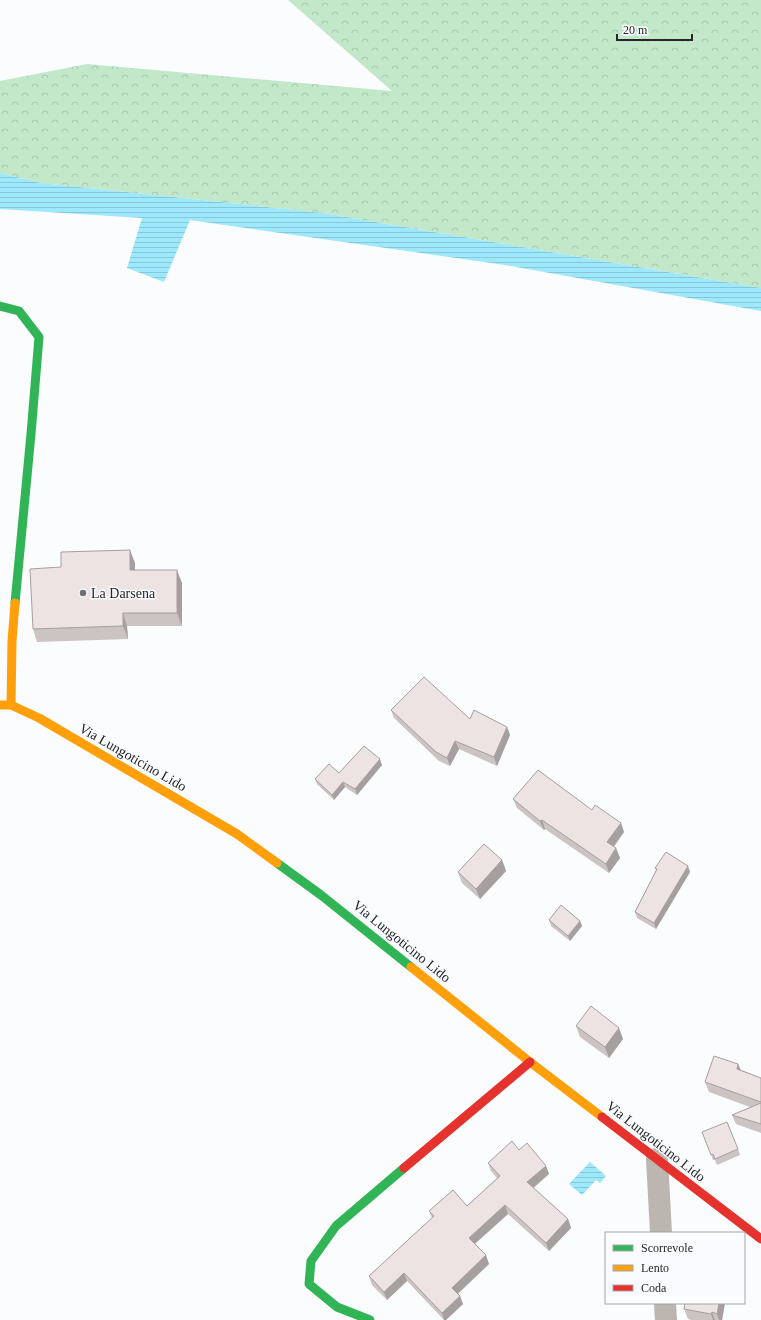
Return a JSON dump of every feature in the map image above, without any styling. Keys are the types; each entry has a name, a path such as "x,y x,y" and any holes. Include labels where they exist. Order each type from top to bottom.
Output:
{"street":[{"path":"0,306 19,311 39,337 30,447 19,544 10,666 11,705"},
{"name":"Via Lungoticino Lido","path":"0,704 11,705 39,718 237,834 321,895 530,1062 761,1239"},
{"path":"370,1320 337,1308 309,1284 311,1261 336,1226 530,1062"},
{"path":"657,1159 661,1232"},
{"path":"665,1304 666,1320"}],"green space":[{"path":"288,0 761,0 761,288 323,213 41,183 0,173 0,81 87,64 392,91"}],"water":[{"path":"0,173 41,183 323,213 761,288 761,311 505,265 190,220 164,282 127,268 142,218 0,209"},
{"path":"590,1162 606,1176 600,1183 596,1180 582,1195 569,1184"}],"building":[{"path":"130,550 130,570 177,570 177,613 123,613 123,626 33,629 30,569 61,567 61,552"},
{"path":"424,677 470,719 474,710 507,727 494,757 455,741 447,758 436,752 391,710"},
{"path":"364,746 380,759 355,789 343,782 332,795 315,779 329,764 339,773"},
{"path":"538,770 592,810 595,805 621,823 607,842 616,848 606,864 542,820 540,821 513,799"},
{"path":"484,844 502,860 476,889 458,872"},
{"path":"666,852 688,866 654,923 635,912 657,869 655,868"},
{"path":"561,905 580,921 568,936 549,920"},
{"path":"591,1006 619,1028 605,1047 576,1026"},
{"path":"714,1056 738,1064 737,1069 761,1078 761,1102 705,1082"},
{"path":"761,1103 761,1124 732,1115"},
{"path":"727,1122 738,1149 715,1159 713,1154 711,1155 702,1132"},
{"path":"512,1141 519,1150 527,1143 546,1166 527,1182 568,1219 546,1243 505,1205 469,1238 486,1255 452,1288 460,1296 442,1313 404,1273 384,1292 369,1276 434,1216 429,1211 453,1190 467,1206 500,1176 488,1163"},
{"path":"685,1304 719,1304 717,1314 712,1312 711,1314 684,1309"}],"traffic: fast":[{"path":"0,306 19,311 39,337 15,603"},
{"path":"277,863 321,895 411,967"},
{"path":"370,1320 337,1307 309,1284 311,1261 336,1226 404,1168"}],"traffic: slow":[{"path":"11,705 12,641 15,603"},
{"path":"0,705 11,705 39,718 237,834 277,863"},
{"path":"411,967 530,1062 602,1117"}],"traffic: jam":[{"path":"404,1168 530,1062"},
{"path":"602,1117 761,1239"}],"place":[{"name":"La Darsena","path":"83,593"}]}
